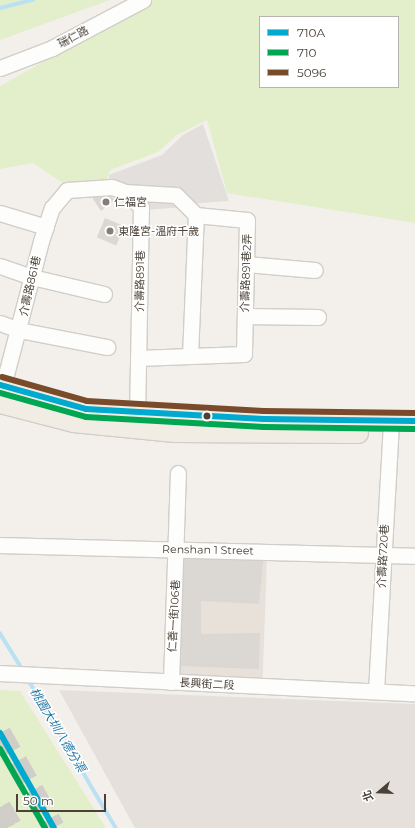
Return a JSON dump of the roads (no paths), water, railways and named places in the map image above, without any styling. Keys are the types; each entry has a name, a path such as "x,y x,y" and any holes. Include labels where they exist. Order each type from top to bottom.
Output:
{"main road":[{"path":"1,392 86,409 390,427 415,434"},
{"path":"1,392 72,422 175,432 390,427 415,421"}],"street":[{"name":"瑞仁路","path":"0,68 52,48 143,0"},
{"name":"介壽路891巷","path":"68,190 112,187 125,192 141,207 138,413"},
{"name":"介壽路861巷","path":"1,392 52,208 68,190"},
{"path":"125,192 176,195 196,215 190,356 138,358"},
{"path":"0,213 46,228"},
{"name":"介壽路891巷2弄","path":"190,356 244,354 247,220 196,215"},
{"path":"246,264 315,270"},
{"path":"0,266 32,278 104,294"},
{"path":"244,316 318,317"},
{"path":"0,323 19,330 107,347"},
{"name":"介壽路720巷","path":"376,691 390,427"},
{"name":"仁善一街106巷","path":"171,682 177,549 178,473"},
{"name":"Renshan 1 Street","path":"0,545 415,556"},
{"name":"長興街二段","path":"0,673 415,693"}],"waterway":[{"path":"0,8 33,0"},
{"name":"桃園大圳八德分渠","path":"0,633 23,670"},
{"name":"桃園大圳八德分渠","path":"28,679 116,828"}],"tunnel":[{"path":"0,733 54,828"},
{"path":"0,807 12,828"}],"place":[{"name":"仁福宮","path":"106,202"},
{"name":"東隆宮-溫府千歲","path":"110,231"}]}
